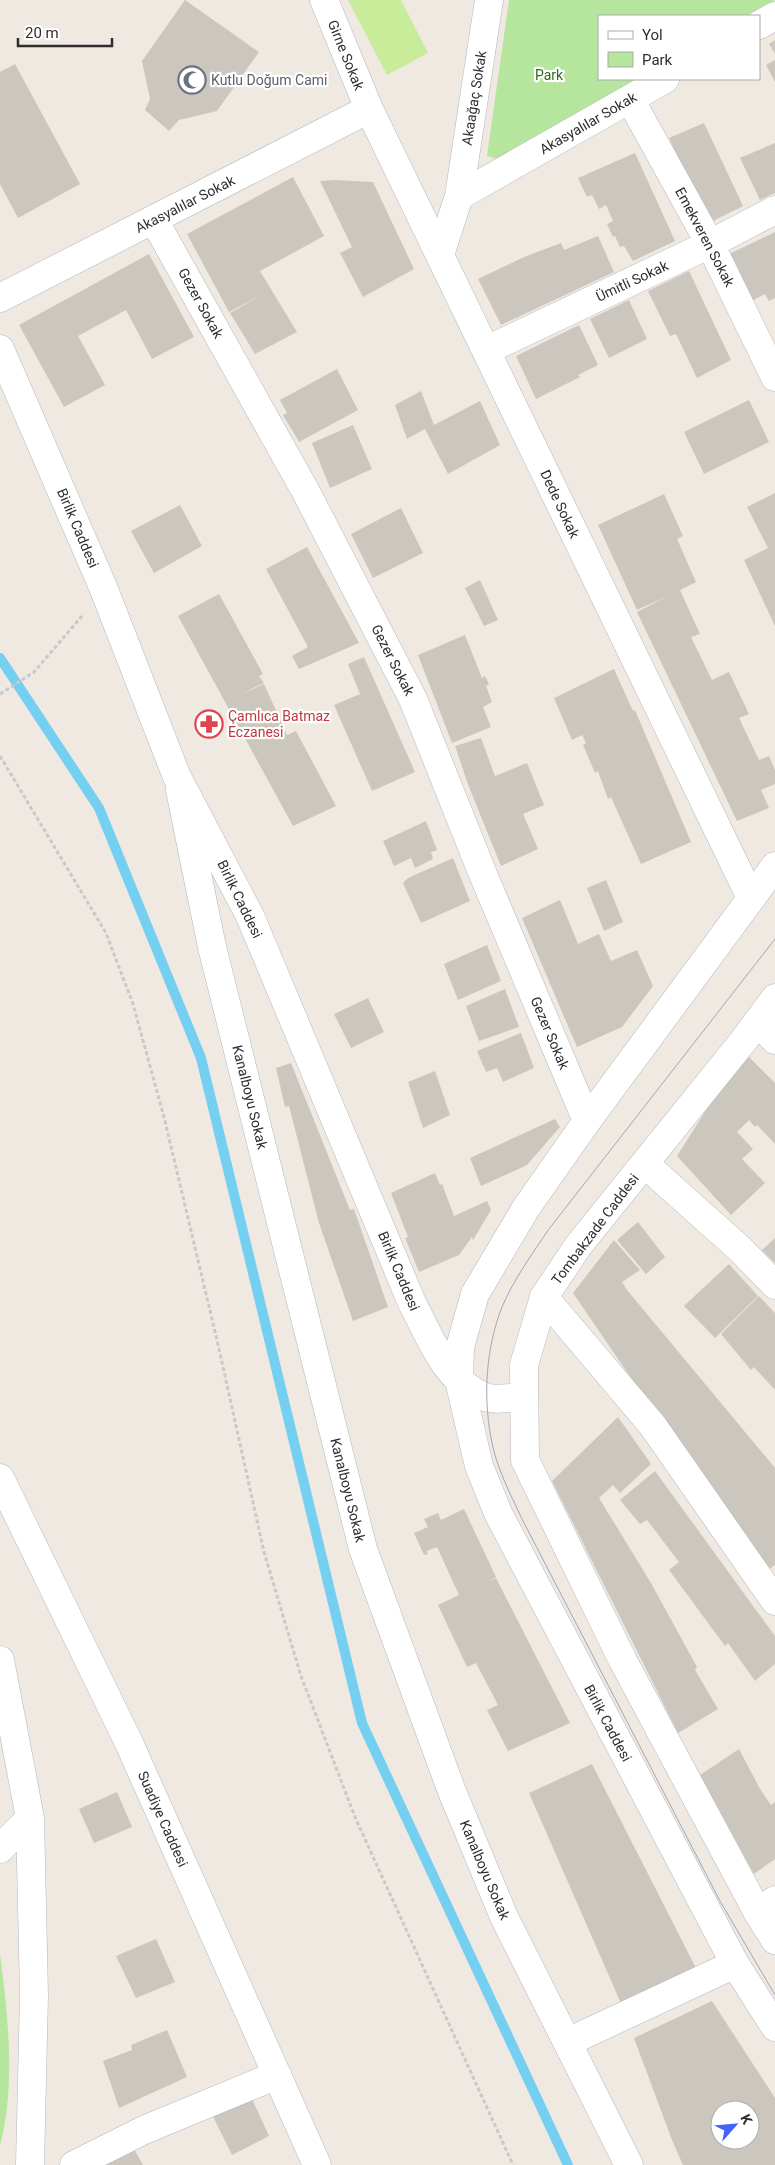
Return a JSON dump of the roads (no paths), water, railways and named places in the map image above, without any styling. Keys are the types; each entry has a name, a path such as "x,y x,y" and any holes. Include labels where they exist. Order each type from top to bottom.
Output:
{"street":[{"name":"Girne Sokak","path":"324,0 369,109"},
{"name":"Akaağaç Sokak","path":"440,255 459,196 489,0"},
{"path":"760,24 775,16"},
{"name":"Akasyalılar Sokak","path":"459,196 663,80"},
{"name":"Emekveren Sokak","path":"630,99 710,244 775,377"},
{"name":"Akasyalılar Sokak","path":"0,298 369,109"},
{"name":"Dede Sokak","path":"369,109 751,898"},
{"name":"Ümitli Sokak","path":"487,350 710,244 775,210"},
{"name":"Gezer Sokak","path":"154,220 306,492 413,699 480,868 587,1120"},
{"name":"Birlik Caddesi","path":"0,349 103,587 177,776 250,916 412,1303 443,1362 459,1380 486,1397 524,1397"},
{"name":"Kanalboyu Sokak","path":"177,776 212,947 362,1549 451,1789 504,1917 629,2165"},
{"path":"459,1380 460,1347 475,1294 526,1208 587,1120 775,866"},
{"name":"Tombakzade Caddesi","path":"766,1906 622,1659 525,1460 524,1365 544,1298 578,1246 645,1164 766,1031 775,998"},
{"path":"645,1164 741,1250 775,1285"},
{"path":"544,1298 652,1426 775,1601"},
{"name":"Birlik Caddesi","path":"459,1380 479,1466 498,1513 735,1964 775,2027"},
{"name":"Suadiye Caddesi","path":"0,1478 129,1743 317,2165"},
{"path":"0,1660 30,1818 34,1995 30,2165"},
{"path":"0,1849 30,1818"},
{"path":"766,1906 775,1940"},
{"path":"568,2042 735,1964"},
{"path":"74,2165 144,2130 277,2075"}],"waterway":[{"path":"0,658 99,808 201,1058 362,1723 568,2165"}],"tram line":[{"path":"775,939 549,1229 524,1267 502,1307 492,1339 487,1388 487,1405 493,1449 504,1480 522,1519 720,1901 775,1995"}],"place":[{"name":"Kutlu Doğum Cami","path":"192,80"},
{"name":"Çamlıca Batmaz Eczanesi","path":"209,724"}],"park label":[{"name":"Park","path":"549,75"}]}
